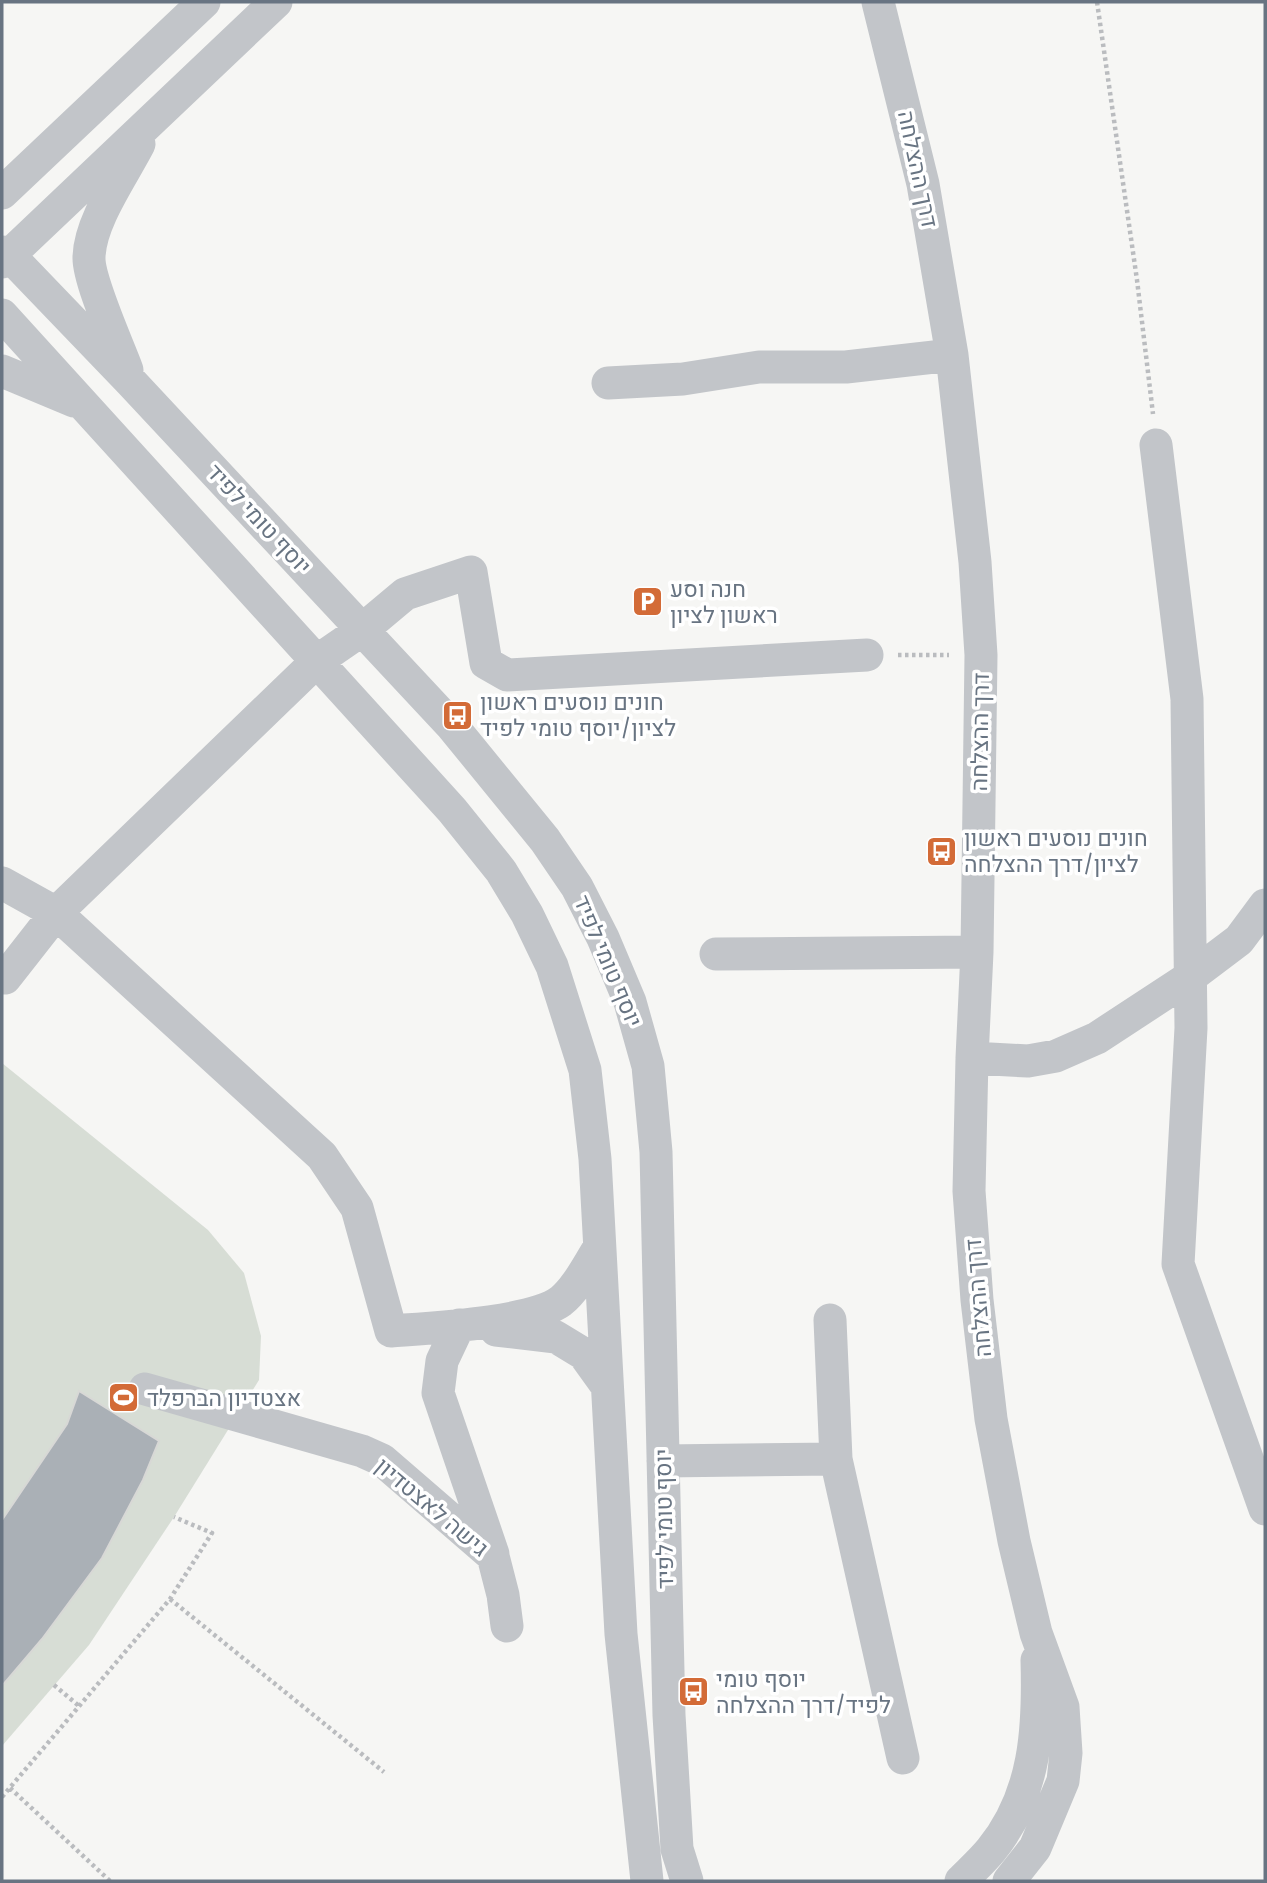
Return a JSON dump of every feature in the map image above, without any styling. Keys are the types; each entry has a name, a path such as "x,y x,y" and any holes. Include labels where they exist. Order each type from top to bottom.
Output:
{"street":[{"path":"2,193 204,2"},
{"path":"4,257 276,2"},
{"name":"דרך ההצלחה","path":"877,2 923,184 952,355 975,562 981,655 977,952 969,1191 977,1300 991,1419 1014,1541 1036,1633 1063,1707 1066,1753 1063,1782 1035,1849 1009,1881"},
{"path":"131,382 92,278 89,259 94,230 152,119"},
{"name":"יוסף טומי לפיד","path":"4,257 131,382 452,726 545,840 577,887 603,938 630,1002 648,1066 656,1152 669,1715 677,1849 687,1881"},
{"name":"יוסף טומי לפיד","path":"2,315 430,784 501,871 527,914 547,955 585,1070 595,1160 621,1634 646,1881"},
{"path":"608,383 682,380 759,367 846,367 952,355"},
{"path":"2,371 84,405"},
{"path":"1156,445 1186,699 1191,1028 1178,1264 1265,1509"},
{"path":"5,978 56,913 317,661 362,630 405,594 471,572 486,663 507,675 867,655"},
{"path":"2,883 56,913 321,1156 357,1208 391,1331 529,1315 561,1301 600,1248"},
{"path":"972,1058 1028,1062 1056,1056 1097,1038 1239,940 1265,905"},
{"path":"716,954 977,952"},
{"path":"830,1320 836,1459 903,1758"},
{"path":"459,1325 556,1337 584,1353 607,1386"},
{"path":"459,1325 442,1361 438,1393 493,1556"},
{"name":"גישה לאצטדיון","path":"145,1389 382,1460 493,1556 503,1595 507,1626"},
{"path":"663,1461 836,1459"},
{"name":"דרך ההצלחה","path":"961,1881 991,1850 1005,1830 1017,1810 1028,1780 1038,1712 1036,1633"}],"path":[{"path":"1097,2 1137,280 1156,445"},
{"path":"867,655 981,655"},
{"path":"2,1797 170,1599 212,1534 174,1517"},
{"path":"170,1599 384,1772"},
{"path":"54,1685 79,1706"},
{"path":"10,1788 110,1881"}],"shaded area":[{"name":"אצטדיון הברפלד","path":"2,1063 208,1230 244,1273 261,1336 259,1380 174,1517 89,1645 2,1746"}],"building":[{"path":"79,1391 159,1441 143,1480 102,1558 42,1639 2,1686 2,1520 67,1424"}],"place":[{"name":"חנה וסע ראשון לציון","path":"647,602"},
{"name":"חונים נוסעים ראשון לציון/יוסף טומי לפיד","path":"457,715"},
{"name":"חונים נוסעים ראשון לציון/דרך ההצלחה","path":"941,851"},
{"name":"אצטדיון הברפלד","path":"124,1398"},
{"name":"יוסף טומי לפיד/דרך ההצלחה","path":"693,1692"}]}
